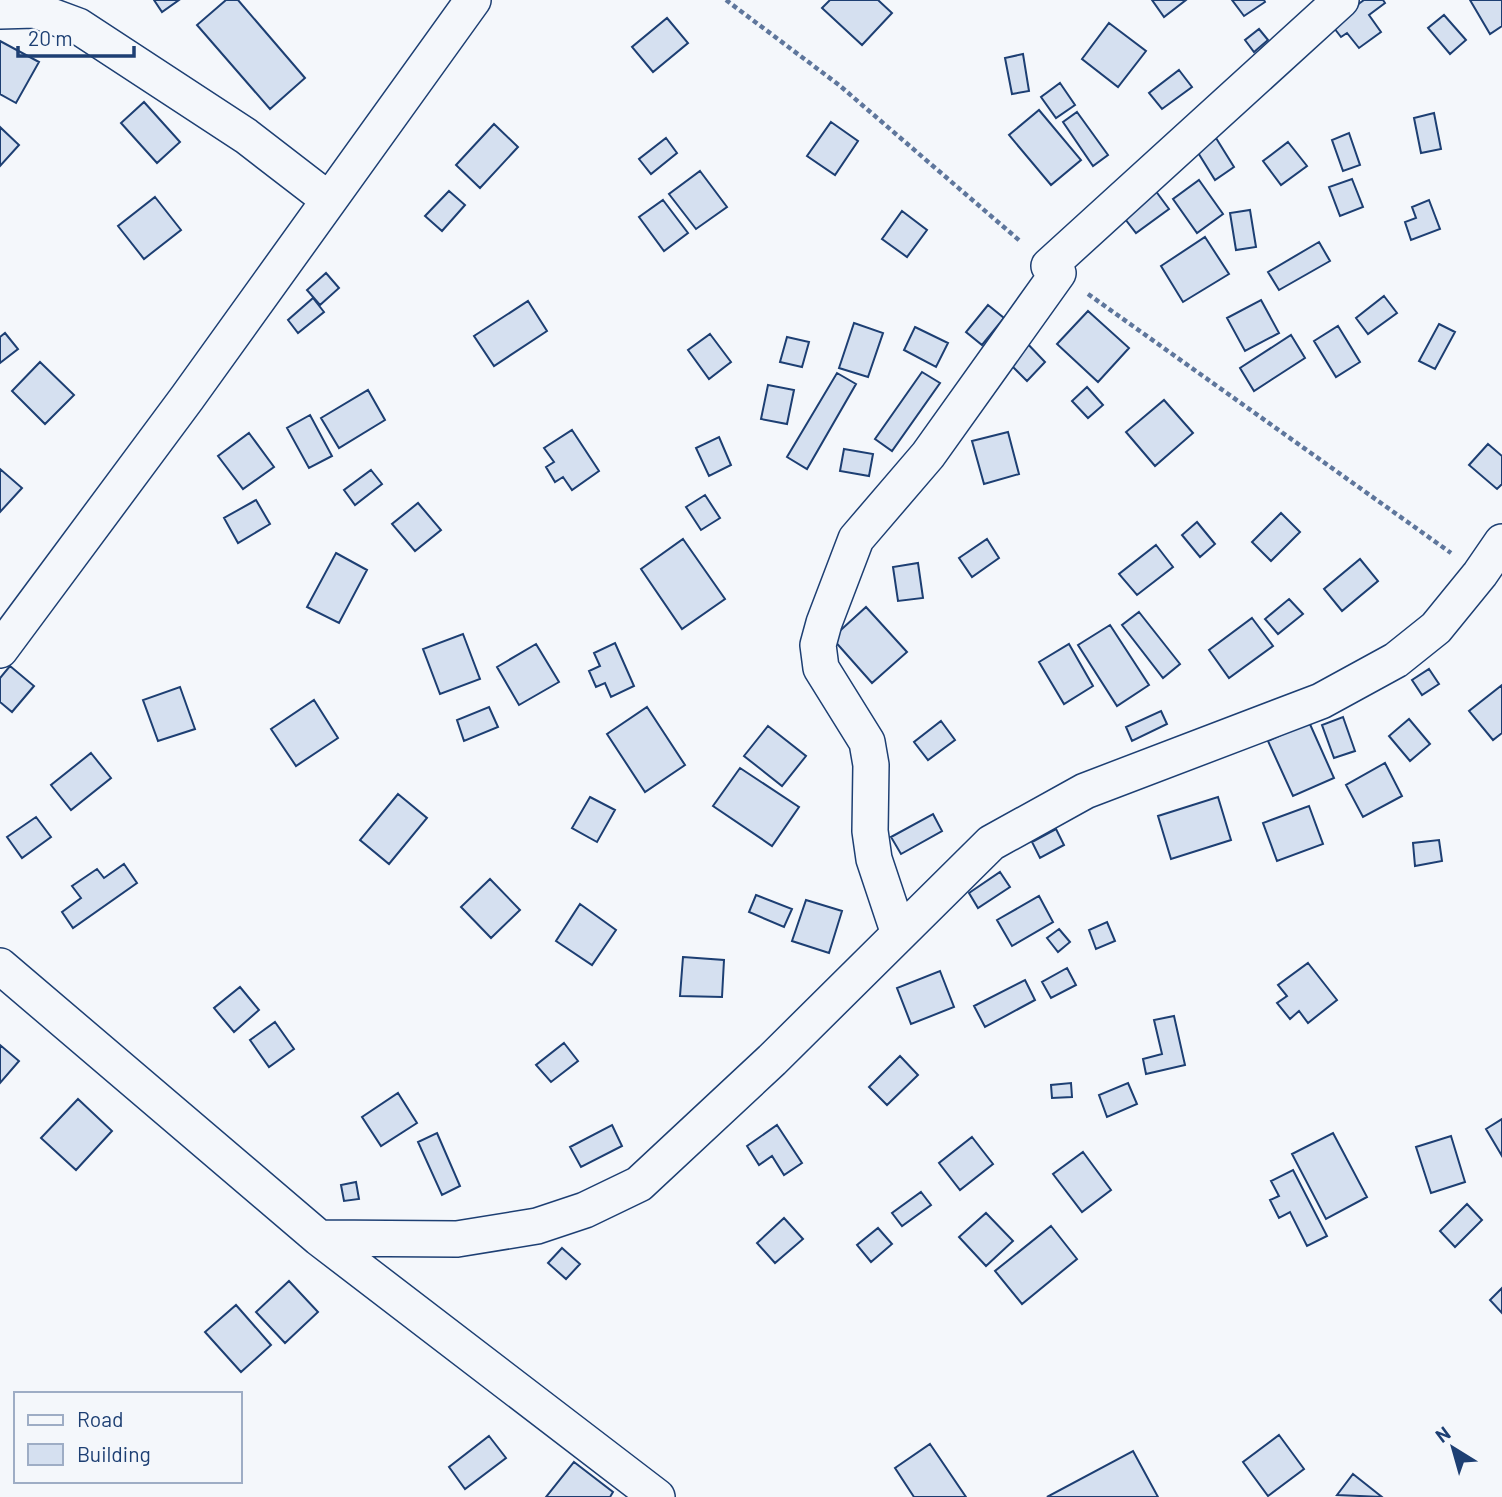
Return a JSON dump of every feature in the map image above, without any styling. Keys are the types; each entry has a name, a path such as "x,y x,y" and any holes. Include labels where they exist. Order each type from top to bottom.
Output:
{"street":[{"path":"0,650 187,398 473,0"},
{"path":"899,934 873,859 870,831 872,765 867,742 821,668 818,645 836,588 856,539 928,456 1053,269 1341,0"},
{"path":"0,11 35,10 78,26 246,136 329,200"},
{"path":"319,1238 457,1239 537,1226 585,1210 639,1184 772,1060 991,843 1085,791 1321,701 1396,660 1436,628 1502,542"},
{"path":"0,965 319,1238 657,1497"}],"path":[{"path":"726,0 839,85 1053,269 1480,574"}],"building":[{"path":"154,0 179,0 162,12"},
{"path":"226,0 238,0 305,78 270,109 197,25"},
{"path":"830,0 878,0 892,13 862,45 822,8"},
{"path":"1152,0 1186,0 1164,17"},
{"path":"1232,0 1264,0 1265,2 1244,16"},
{"path":"1364,0 1383,0 1385,3 1369,15 1381,32 1359,48 1347,33 1341,37 1331,24"},
{"path":"1470,0 1502,0 1502,26 1490,34"},
{"path":"1444,15 1466,40 1450,54 1428,28"},
{"path":"667,18 688,43 653,72 632,47"},
{"path":"1109,23 1146,51 1118,87 1082,59"},
{"path":"1259,29 1268,40 1254,52 1245,40"},
{"path":"0,41 39,62 16,103 0,94"},
{"path":"1023,54 1029,91 1012,94 1005,58"},
{"path":"1179,70 1192,87 1162,109 1149,93"},
{"path":"1060,83 1075,105 1056,118 1041,97"},
{"path":"144,102 180,142 157,163 121,123"},
{"path":"1039,110 1081,160 1051,185 1009,135"},
{"path":"1077,112 1108,155 1093,166 1063,122"},
{"path":"1434,113 1441,149 1421,153 1414,118"},
{"path":"831,122 858,141 835,175 807,156"},
{"path":"494,124 518,147 480,188 456,165"},
{"path":"0,127 19,145 0,166"},
{"path":"1349,133 1360,165 1343,171 1332,140"},
{"path":"666,138 677,153 651,174 639,159"},
{"path":"1216,138 1234,167 1215,180 1197,151"},
{"path":"1288,142 1307,166 1281,185 1263,161"},
{"path":"700,171 727,207 696,229 669,194"},
{"path":"1352,179 1363,207 1340,216 1329,187"},
{"path":"1199,180 1223,214 1197,233 1173,199"},
{"path":"1155,190 1169,209 1136,233 1122,215"},
{"path":"449,191 465,205 442,231 425,216"},
{"path":"155,197 181,230 144,259 118,226"},
{"path":"663,200 688,233 664,251 639,217"},
{"path":"1429,200 1440,229 1411,240 1405,222 1416,218 1412,207"},
{"path":"1250,210 1256,247 1236,250 1230,213"},
{"path":"902,211 927,230 907,257 882,239"},
{"path":"1205,237 1229,274 1183,302 1161,266"},
{"path":"1319,242 1330,261 1279,290 1268,272"},
{"path":"326,273 339,288 320,305 307,290"},
{"path":"1384,296 1397,313 1368,334 1356,318"},
{"path":"313,298 324,312 298,333 288,320"},
{"path":"1261,300 1279,333 1245,351 1227,318"},
{"path":"528,301 547,331 494,366 474,336"},
{"path":"988,305 1004,318 982,345 966,332"},
{"path":"1088,311 1129,348 1098,382 1057,344"},
{"path":"854,323 883,333 868,377 839,368"},
{"path":"1439,324 1455,332 1435,369 1419,361"},
{"path":"1338,326 1360,362 1336,377 1314,341"},
{"path":"915,327 948,343 936,367 904,350"},
{"path":"5,333 18,349 0,363 0,337"},
{"path":"710,334 731,362 709,379 688,350"},
{"path":"1291,335 1305,358 1254,391 1240,368"},
{"path":"787,337 809,342 802,367 780,362"},
{"path":"1024,340 1045,362 1027,381 1005,359"},
{"path":"40,362 74,395 45,424 12,391"},
{"path":"922,372 940,383 892,451 875,439"},
{"path":"837,373 856,384 807,469 787,457"},
{"path":"768,385 794,390 787,424 761,419"},
{"path":"1087,387 1103,405 1088,418 1072,401"},
{"path":"368,390 385,420 339,448 321,418"},
{"path":"1164,400 1193,433 1155,466 1126,432"},
{"path":"310,415 332,456 309,468 287,428"},
{"path":"572,430 599,471 572,490 563,477 555,482 546,467 554,462 544,448"},
{"path":"1008,432 1019,474 984,484 972,441"},
{"path":"249,433 274,467 243,489 218,456"},
{"path":"719,437 731,465 709,476 696,448"},
{"path":"1488,444 1502,456 1502,484 1497,489 1469,465"},
{"path":"844,449 873,454 869,476 840,471"},
{"path":"0,469 22,488 0,512"},
{"path":"371,470 382,484 355,505 344,490"},
{"path":"705,495 720,518 701,530 686,507"},
{"path":"256,500 270,524 238,543 224,518"},
{"path":"418,503 441,530 415,551 392,524"},
{"path":"1281,513 1300,532 1271,561 1252,542"},
{"path":"1197,522 1215,544 1200,557 1182,535"},
{"path":"683,539 725,599 682,629 641,569"},
{"path":"987,539 999,558 972,577 959,558"},
{"path":"1156,545 1173,567 1137,595 1119,574"},
{"path":"336,553 367,570 339,623 307,607"},
{"path":"1360,559 1378,581 1342,611 1324,589"},
{"path":"918,563 923,598 898,601 893,567"},
{"path":"1289,599 1303,614 1278,634 1265,619"},
{"path":"866,607 907,652 872,683 832,638"},
{"path":"1139,612 1180,664 1163,678 1122,625"},
{"path":"1252,618 1273,646 1229,678 1209,650"},
{"path":"1110,625 1149,685 1117,706 1078,645"},
{"path":"463,634 480,679 440,694 423,649"},
{"path":"615,643 634,686 611,697 605,683 596,687 589,671 600,666 594,653"},
{"path":"536,644 559,682 519,705 497,667"},
{"path":"1069,644 1093,686 1064,704 1039,662"},
{"path":"10,666 34,686 12,712 0,702 0,678"},
{"path":"1429,669 1439,684 1422,695 1412,680"},
{"path":"1502,685 1502,733 1493,740 1469,711"},
{"path":"180,687 195,729 158,741 143,700"},
{"path":"314,700 338,738 296,766 271,729"},
{"path":"489,707 498,727 464,741 457,720"},
{"path":"647,707 685,765 645,792 607,734"},
{"path":"1161,711 1167,724 1132,741 1126,727"},
{"path":"1343,717 1355,751 1334,758 1322,725"},
{"path":"1409,719 1430,744 1410,761 1389,736"},
{"path":"941,721 955,740 928,760 914,742"},
{"path":"1309,722 1334,778 1293,796 1268,741"},
{"path":"768,726 806,756 782,786 744,756"},
{"path":"91,753 111,778 71,810 51,785"},
{"path":"1385,763 1402,796 1363,817 1346,785"},
{"path":"740,768 799,807 772,846 713,806"},
{"path":"398,794 427,818 389,864 360,840"},
{"path":"590,797 615,810 597,842 572,828"},
{"path":"1218,797 1231,840 1171,859 1158,816"},
{"path":"1309,806 1323,844 1277,861 1263,823"},
{"path":"933,814 942,831 901,854 891,837"},
{"path":"36,817 51,837 22,858 7,837"},
{"path":"1056,829 1064,845 1040,858 1032,842"},
{"path":"1439,840 1442,861 1415,866 1413,843"},
{"path":"124,864 137,883 73,928 62,912 81,898 72,886 97,869 104,878"},
{"path":"1000,872 1010,887 978,908 969,893"},
{"path":"490,879 520,910 491,938 461,907"},
{"path":"756,895 792,909 784,927 749,912"},
{"path":"1039,896 1053,922 1012,946 997,920"},
{"path":"806,900 842,911 829,953 792,941"},
{"path":"580,904 616,930 592,965 556,941"},
{"path":"1107,922 1115,941 1096,949 1089,930"},
{"path":"1059,929 1070,942 1058,952 1047,938"},
{"path":"683,957 724,960 722,997 680,996"},
{"path":"1308,963 1337,1000 1308,1023 1299,1011 1290,1019 1277,1003 1287,996 1278,985"},
{"path":"1067,968 1076,985 1051,998 1042,982"},
{"path":"940,971 954,1007 911,1024 897,988"},
{"path":"1025,980 1035,1000 985,1027 974,1006"},
{"path":"240,987 259,1010 234,1032 214,1008"},
{"path":"1174,1016 1185,1065 1146,1074 1143,1059 1162,1054 1154,1020"},
{"path":"275,1022 294,1049 269,1067 250,1040"},
{"path":"564,1043 578,1061 551,1082 536,1065"},
{"path":"0,1045 19,1061 0,1083"},
{"path":"900,1056 918,1075 887,1105 869,1087"},
{"path":"1071,1083 1072,1097 1052,1098 1051,1085"},
{"path":"1128,1083 1137,1104 1107,1117 1099,1095"},
{"path":"398,1093 417,1123 381,1146 362,1117"},
{"path":"78,1099 112,1131 76,1170 41,1138"},
{"path":"1502,1119 1502,1156 1486,1129"},
{"path":"612,1125 622,1146 581,1167 570,1147"},
{"path":"777,1125 802,1163 784,1175 772,1156 759,1165 747,1146"},
{"path":"437,1133 460,1186 442,1195 418,1142"},
{"path":"1333,1133 1367,1197 1326,1219 1292,1154"},
{"path":"1451,1136 1465,1182 1431,1193 1416,1147"},
{"path":"972,1137 993,1164 960,1190 939,1163"},
{"path":"1083,1152 1111,1190 1082,1212 1053,1174"},
{"path":"1293,1170 1327,1236 1307,1246 1290,1212 1279,1218 1270,1200 1279,1196 1271,1181"},
{"path":"356,1182 359,1199 344,1201 341,1185"},
{"path":"921,1192 931,1205 902,1226 892,1213"},
{"path":"1467,1204 1482,1220 1455,1247 1440,1231"},
{"path":"986,1213 1013,1241 986,1266 959,1237"},
{"path":"784,1218 803,1239 775,1263 757,1243"},
{"path":"1051,1226 1077,1259 1022,1304 995,1271"},
{"path":"878,1228 892,1244 871,1262 857,1245"},
{"path":"562,1248 580,1264 566,1279 548,1263"},
{"path":"289,1281 318,1312 285,1343 256,1312"},
{"path":"1502,1288 1502,1313 1490,1300"},
{"path":"236,1305 271,1345 241,1372 205,1332"},
{"path":"1279,1435 1304,1469 1268,1496 1243,1462"},
{"path":"489,1436 506,1458 465,1489 449,1467"},
{"path":"930,1444 966,1497 914,1497 895,1468"},
{"path":"1133,1451 1158,1497 1047,1497"},
{"path":"574,1462 613,1492 610,1497 546,1497"},
{"path":"1353,1474 1382,1497 1337,1495"}]}
